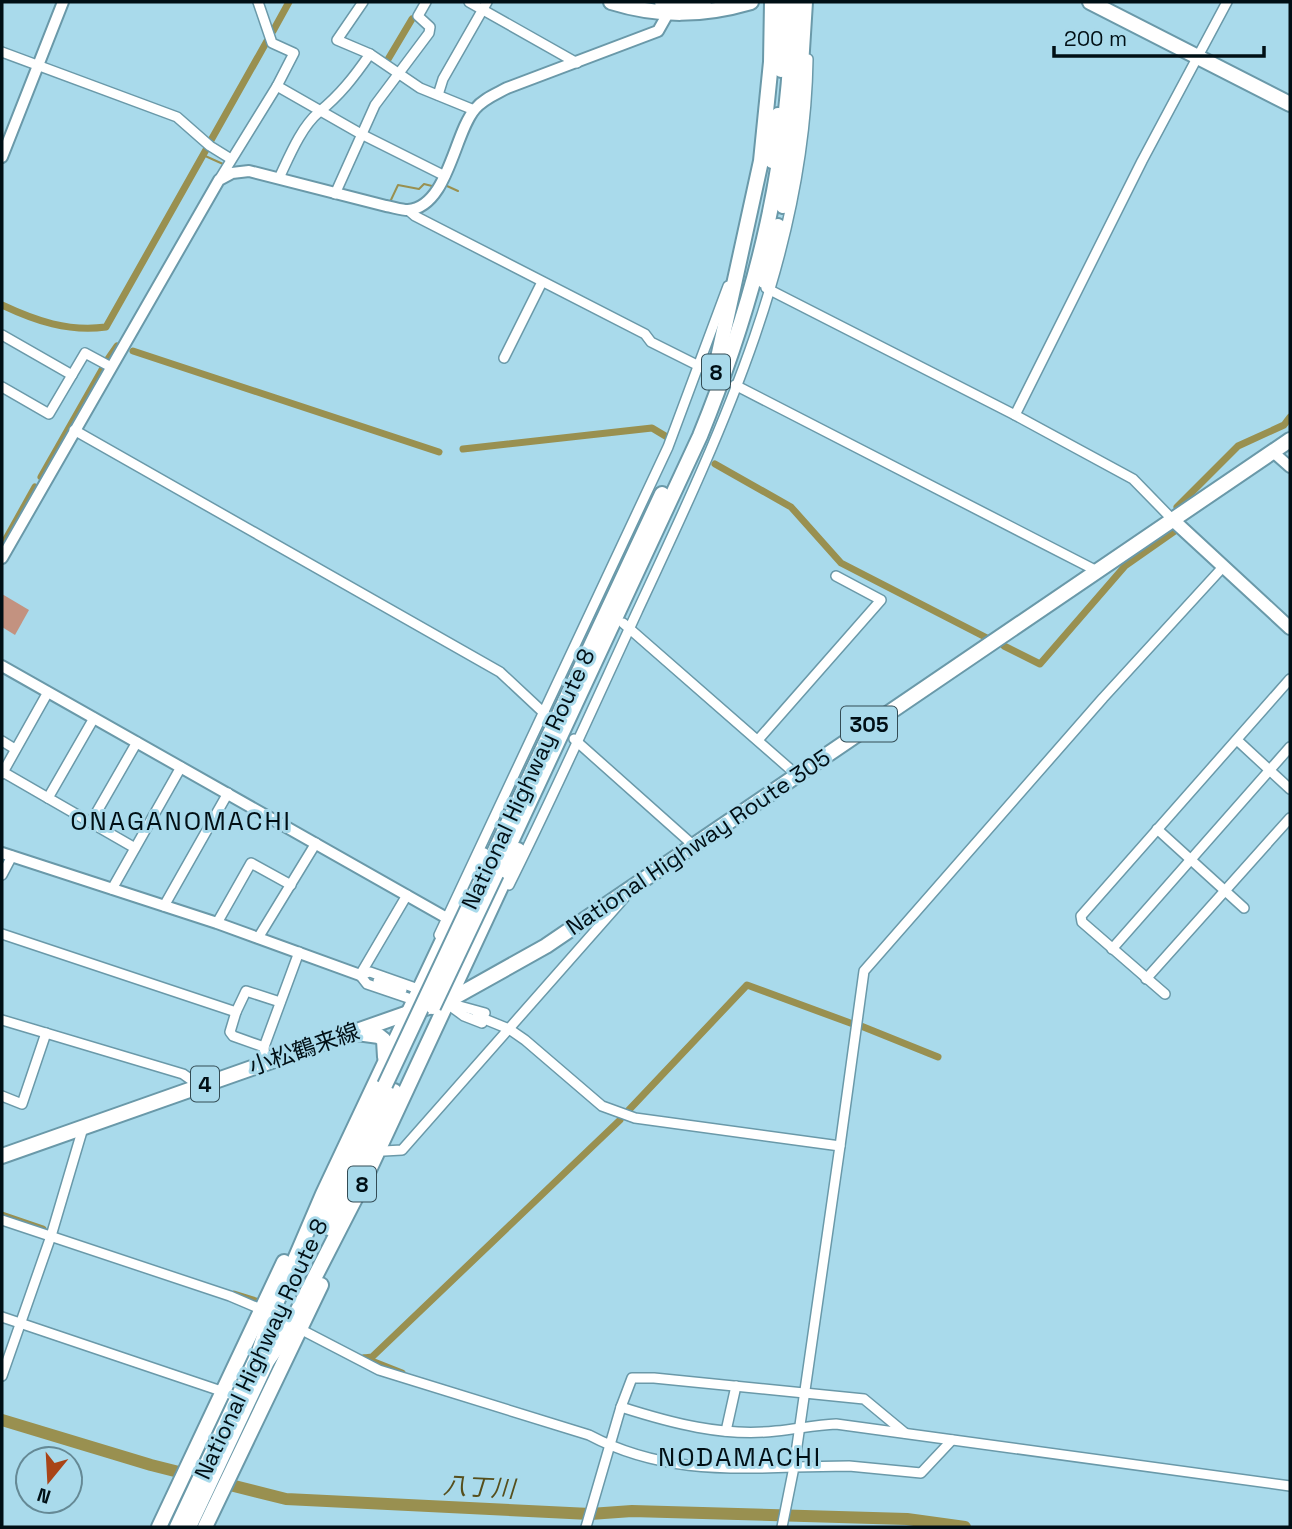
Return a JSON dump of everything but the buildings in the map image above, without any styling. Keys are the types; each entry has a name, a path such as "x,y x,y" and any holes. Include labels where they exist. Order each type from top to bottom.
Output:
{"main road":[{"path":"611,2 669,5 704,2"},
{"path":"669,5 704,13 751,2"},
{"name":"8","path":"719,376 782,57 772,2"},
{"name":"National Highway Route 8","path":"177,1527 190,1517 385,1078 491,872 595,660 700,436 719,376 751,294 773,211 785,138 783,2"},
{"name":"National Highway Route 8","path":"782,57 793,2"},
{"name":"8","path":"719,376 736,361 772,256 794,148 805,2"},
{"path":"1090,2 1290,104"},
{"name":"National Highway Route 8","path":"491,872 579,668 719,376"},
{"name":"National Highway Route 305","path":"414,1001 446,1002 495,976 634,887 798,776 876,719 1290,440"},
{"path":"1173,520 1290,628"},
{"name":"8","path":"263,1357 283,1339 362,1185 562,750 595,660"},
{"name":"8","path":"385,1078 430,967 569,675 579,668"},
{"path":"470,955 475,971 495,976"},
{"name":"小松鶴来線","path":"2,1156 200,1086 265,1054 350,1032 414,1001"},
{"path":"205,1527 213,1509 217,1455 227,1393 362,1094 385,1078 384,1040 379,1036 350,1032"},
{"path":"159,1527 174,1499 217,1455 260,1404 300,1329 384,1151 427,1057 430,1035"}],"street":[{"path":"2,157 63,2"},
{"path":"2,558 294,53 272,43 258,2"},
{"path":"363,2 337,40 370,54 398,75 474,110"},
{"path":"335,194 375,106 429,33 430,27 418,16 426,2"},
{"path":"469,2 485,5 577,63"},
{"path":"1015,415 1142,161 1200,57 1227,2"},
{"path":"438,95 443,79 485,5"},
{"path":"408,210 423,205 445,176 474,110 507,88 658,31 669,5"},
{"path":"430,967 445,917 668,447 719,376 768,289 802,155 808,45 804,19"},
{"path":"2,52 177,117 210,146 231,159"},
{"path":"279,178 293,148 320,111 343,92 370,54"},
{"path":"482,929 496,911 627,626 719,376 733,272 753,170 765,74 782,57"},
{"path":"277,86 361,134 445,176"},
{"path":"219,180 232,173 249,171 408,210 645,334 651,342 1097,571"},
{"path":"504,358 542,282"},
{"path":"768,289 1015,415 1133,479 1173,520"},
{"path":"2,335 72,375"},
{"path":"2,387 49,414 85,353 111,367"},
{"path":"74,430 500,672 544,712"},
{"path":"1273,452 1290,467"},
{"path":"782,1527 802,1426 864,971 1103,698 1223,567"},
{"path":"758,740 881,600 836,576"},
{"path":"586,590 598,597"},
{"path":"627,626 798,776"},
{"path":"3,669 445,917"},
{"path":"1165,993 1082,922 1081,916 1290,679"},
{"path":"48,692 2,773 135,848"},
{"path":"48,798 94,718"},
{"path":"1237,740 1290,789"},
{"path":"2,741 15,749"},
{"path":"575,741 693,845"},
{"path":"91,822 137,743"},
{"path":"1112,949 1290,747"},
{"path":"112,888 181,767"},
{"path":"164,906 228,793"},
{"path":"1146,979 1290,818"},
{"path":"1157,829 1244,908"},
{"path":"258,938 316,843"},
{"path":"2,875 7,855 217,923 402,989"},
{"path":"217,923 251,863 291,884"},
{"path":"384,1151 402,1150 634,887"},
{"path":"360,975 407,895"},
{"path":"2,934 236,1012"},
{"path":"280,1002 246,991 230,1032 265,1054 280,1002 299,952"},
{"path":"360,975 367,984 414,1001 446,1002 464,1016 502,1031 509,1029"},
{"path":"477,1016 509,1029 602,1105 635,1118 840,1146"},
{"path":"2,1022 183,1074 200,1086"},
{"path":"2,1096 22,1104 46,1033"},
{"path":"2,1376 51,1236 83,1128"},
{"path":"2,1220 265,1311"},
{"path":"2,1317 227,1393"},
{"path":"300,1329 379,1370 589,1435 610,1446 682,1466 724,1470 849,1466 921,1473 952,1440"},
{"path":"586,1527 632,1378 806,1391 864,1399 907,1434"},
{"path":"726,1432 736,1386"},
{"path":"621,1407 659,1419 726,1432 777,1431 836,1424 1290,1486"}],"shaded area":[{"path":"2,594 29,610 15,635 2,627"}],"waterway":[{"path":"273,31 289,2"},
{"path":"387,61 412,19"},
{"path":"210,142 267,41"},
{"path":"2,305 52,324 78,328 106,327 207,148"},
{"path":"203,155 223,164"},
{"path":"254,167 277,173"},
{"path":"390,202 398,185 419,189 424,184 432,186"},
{"path":"447,186 458,191"},
{"path":"108,359 117,346"},
{"path":"133,351 439,452"},
{"path":"41,477 103,368"},
{"path":"1177,507 1238,446 1284,425 1290,417"},
{"path":"463,449 652,428 667,437"},
{"path":"715,464 791,507 841,563 987,638"},
{"path":"2,546 35,487"},
{"path":"1004,646 1040,664 1125,566 1175,531"},
{"path":"626,1113 747,985 853,1024"},
{"path":"861,1026 938,1057"},
{"path":"364,1358 372,1357 620,1120"},
{"path":"2,1215 43,1229"},
{"path":"234,1294 259,1302"},
{"path":"364,1358 402,1373"},
{"name":"八丁川","path":"2,1420 151,1465 286,1499 590,1514 632,1511 907,1519 965,1527"}],"tunnel":[{"path":"268,1313 295,1327"}],"district":[{"name":"ONAGANOMACHI","path":"181,821"},
{"name":"NODAMACHI","path":"740,1457"}]}
